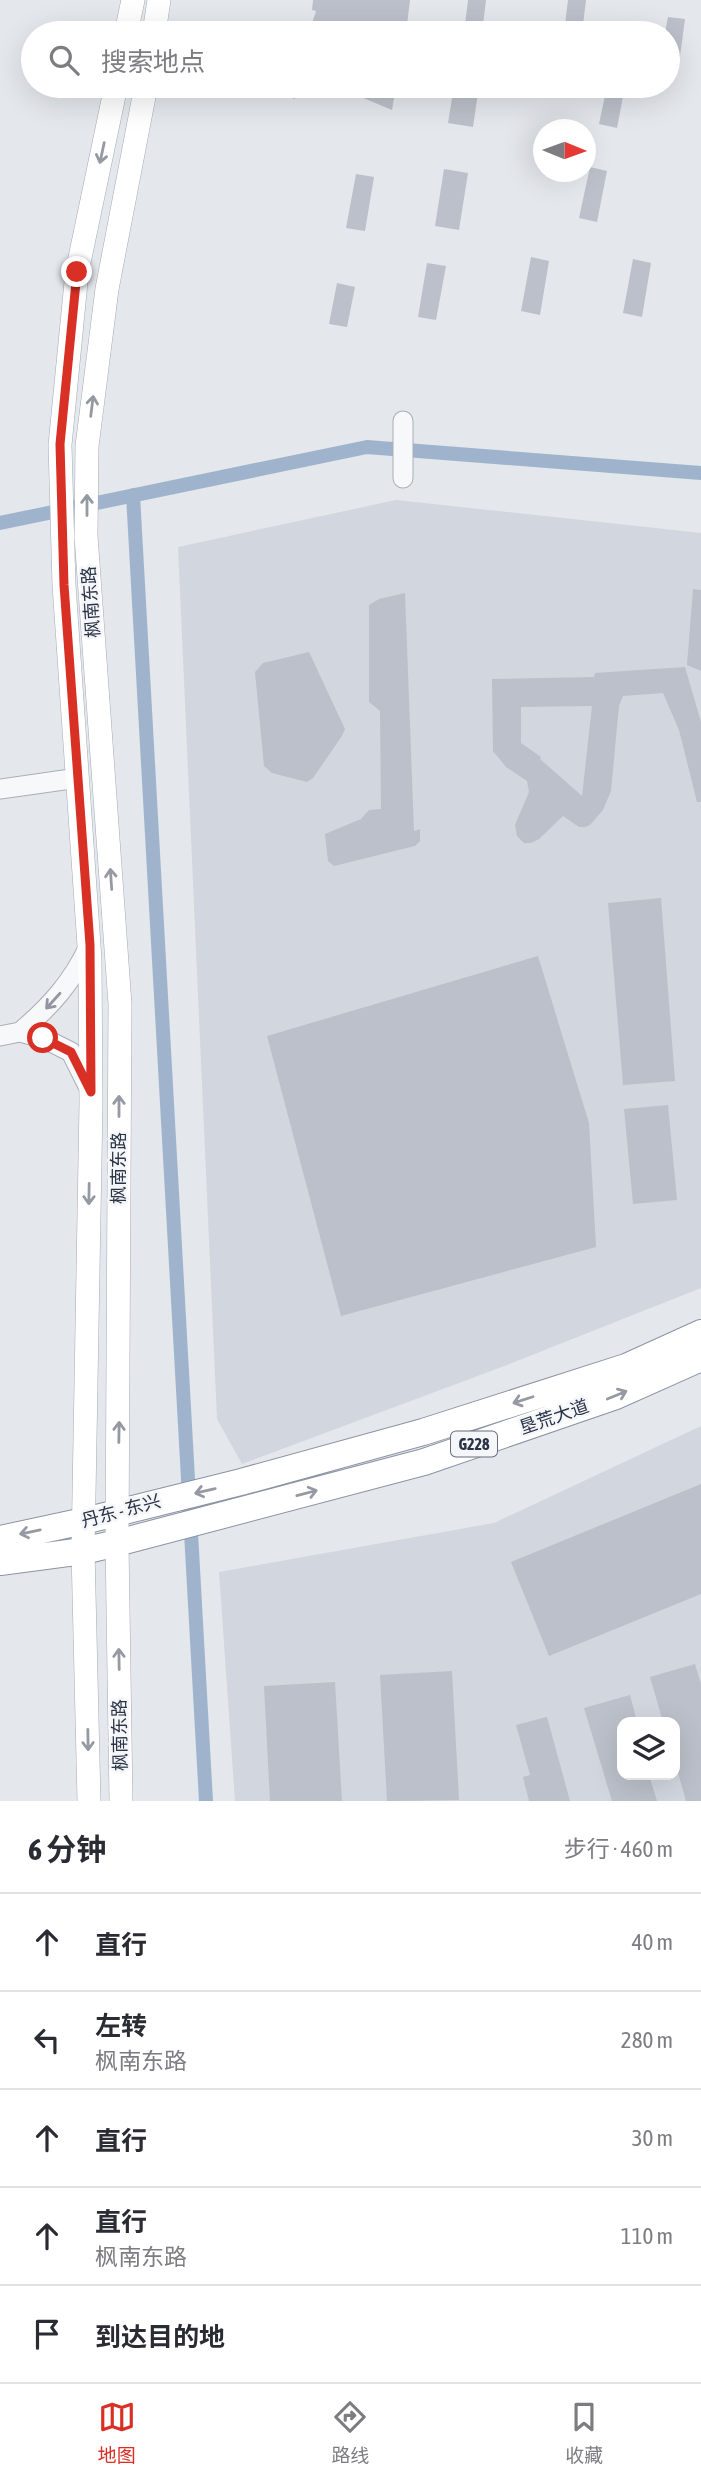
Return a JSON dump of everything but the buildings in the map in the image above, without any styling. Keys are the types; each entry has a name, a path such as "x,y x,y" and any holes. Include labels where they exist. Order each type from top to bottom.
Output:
{"highway":[{"name":"垦荒大道","path":"241,1482 423,1432 626,1367 701,1333"},
{"name":"垦荒大道","path":"242,1511 424,1462 615,1396 701,1358"},
{"name":"丹东 - 东兴","path":"0,1539 241,1482"},
{"name":"丹东 - 东兴","path":"0,1562 83,1551 242,1511"}],"main road":[{"path":"129,21 133,0"},
{"path":"156,21 159,0"},
{"name":"枫南东路","path":"89,1801 83,1551 91,1092 90,945 63,539 60,444 77,272 113,98"},
{"name":"枫南东路","path":"121,1801 117,1543 120,1004 86,536 87,446 107,289 144,98"}],"street":[{"path":"403,421 403,478"},
{"path":"0,789 78,778"},
{"path":"20,1032 69,984 90,945"},
{"path":"0,1036 20,1032 43,1038 71,1052 91,1092"}],"shaded area":[{"path":"396,500 701,533 701,1288 507,1365 242,1464 217,1419 178,547"},
{"path":"701,1426 701,1801 235,1801 219,1572 494,1523"}],"waterway":[{"path":"0,523 367,447 701,473"},
{"path":"133,495 206,1801"}],"route":[{"path":"43,1038 71,1052 91,1092 90,945 64,585 60,444 77,272"}]}
